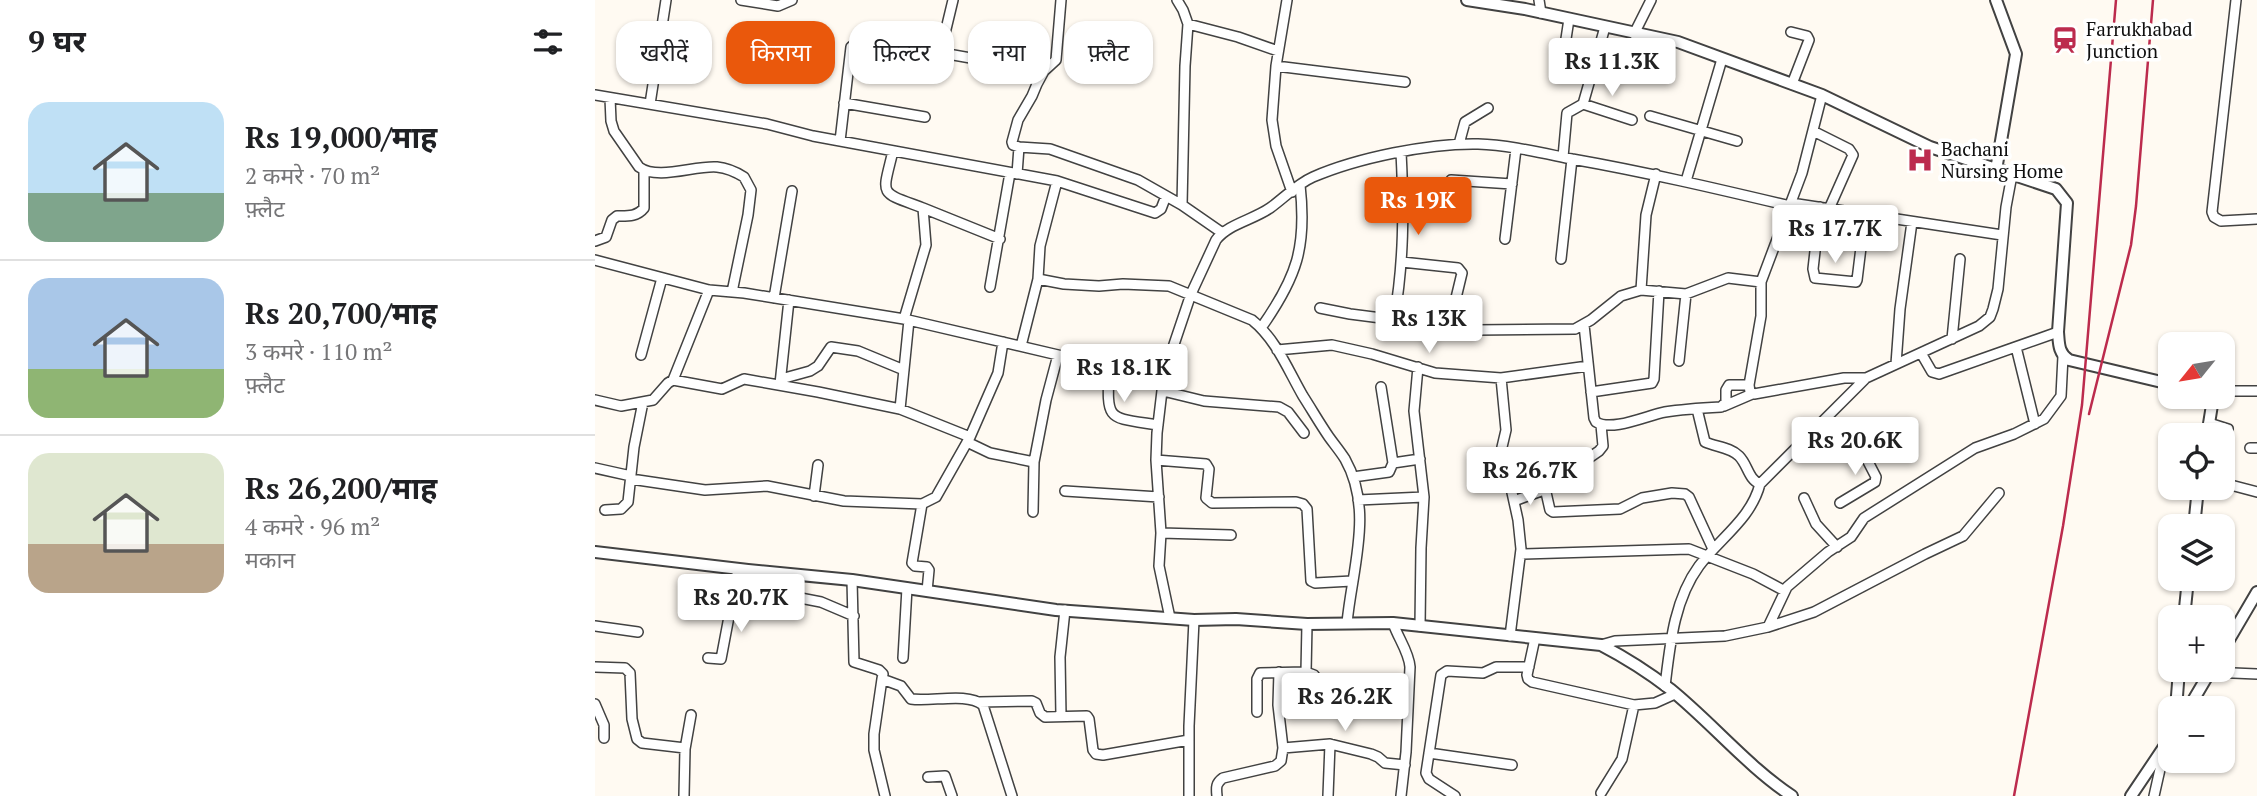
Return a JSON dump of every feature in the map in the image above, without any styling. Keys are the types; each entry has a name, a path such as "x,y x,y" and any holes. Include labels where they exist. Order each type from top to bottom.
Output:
{"street":[{"path":"650,104 666,0"},
{"path":"741,0 778,6 792,0"},
{"path":"948,21 953,0"},
{"path":"1050,65 1057,57 1061,0"},
{"path":"1177,0 1188,24 1182,205"},
{"path":"1261,328 1280,301 1298,263 1303,214 1296,188 1279,158 1273,132 1276,66 1287,0"},
{"path":"1467,0 1678,42 1822,95 1930,147 2056,189 2067,203 2058,332 2063,356 2061,396 2049,414 2035,424 1975,449 1864,518 1851,537 1828,552 1785,590 1768,627"},
{"path":"1539,0 1541,13"},
{"path":"1634,34 1651,0"},
{"path":"1996,0 2016,54 1996,170"},
{"path":"2236,0 2212,212 2214,217 2221,221 2257,219"},
{"path":"1562,65 1569,19"},
{"path":"1188,24 1279,51"},
{"path":"1561,259 1568,158 1567,113 1583,104 1605,27"},
{"path":"1791,32 1807,36 1809,40 1792,84"},
{"path":"1686,181 1722,59"},
{"path":"840,141 849,63"},
{"path":"1276,66 1405,82"},
{"path":"1038,84 1018,120 1013,145 1050,149 1138,180 1182,205 1221,232"},
{"path":"595,95 767,124 840,141 1057,181 1155,213 1159,211 1166,196"},
{"path":"1751,389 1761,316 1761,282 1802,173 1822,95"},
{"path":"610,98 614,131 645,172 719,167 744,177 751,190 732,292"},
{"path":"844,103 925,117"},
{"path":"1583,104 1632,120"},
{"path":"1459,144 1465,122 1488,108"},
{"path":"1650,116 1737,141"},
{"path":"1813,131 1849,149 1853,155 1825,208 1813,269 1815,278 1856,282 1865,215"},
{"path":"1170,618 1159,566 1161,533 1156,460 1164,374 1191,294 1221,232 1259,215 1310,178 1401,152 1479,144 1656,174 1791,204 2002,235"},
{"path":"991,287 1019,147"},
{"path":"1505,239 1516,149"},
{"path":"893,151 885,186 891,196 1000,239"},
{"path":"1394,319 1402,262 1404,212 1401,152"},
{"path":"595,241 606,237 617,216 633,216 642,211 645,172"},
{"path":"1641,290 1646,215 1656,174"},
{"path":"1665,686 1671,638 1688,583 1755,502 1761,484 1866,378 1979,326 1990,317 1998,289 2002,235 2013,175"},
{"path":"1451,180 1512,184"},
{"path":"1021,346 1038,279 1040,246 1057,181"},
{"path":"774,298 792,191"},
{"path":"899,409 906,320 926,245 923,208"},
{"path":"1896,364 1900,309 1912,222"},
{"path":"595,260 709,290 789,300 906,320 1109,368 1164,374"},
{"path":"1952,338 1960,260"},
{"path":"1402,262 1458,268 1462,273 1449,327"},
{"path":"641,355 662,278"},
{"path":"1320,308 1475,330 1575,329 1584,326 1622,296 1641,290 1686,294 1728,278 1761,282"},
{"path":"1038,279 1080,285 1168,286 1252,320 1261,328 1277,350 1317,420 1344,458 1353,477 1358,500 1359,543 1347,623"},
{"path":"595,400 621,406 653,400 673,380 709,290"},
{"path":"1591,392 1652,383 1659,290"},
{"path":"1679,361 1686,294"},
{"path":"781,382 789,300"},
{"path":"1584,326 1596,422 1601,425 1632,421 1665,412 1724,406 1751,389"},
{"path":"1921,353 1932,372 1939,374 2058,332"},
{"path":"595,468 705,490 767,486 844,501 922,504 936,497 968,439 998,373 1003,342"},
{"path":"1277,350 1332,345 1435,373 1501,378 1588,366"},
{"path":"781,382 810,372 818,366 831,347 859,351 904,370"},
{"path":"2016,347 2035,424"},
{"path":"1033,512 1034,462 1058,355"},
{"path":"2063,356 2069,360 2158,381"},
{"path":"1417,367 1414,411 1424,497 1420,548 1420,626"},
{"path":"1109,368 1108,403 1113,415 1120,419 1158,425"},
{"path":"1501,378 1506,430 1502,447 1514,501 1521,554 1510,636"},
{"path":"1724,406 1729,384 1751,389 1866,378"},
{"path":"673,380 716,388 729,387 744,379 781,382 899,409 968,439 991,453 1034,462"},
{"path":"1353,477 1389,472 1393,463 1381,387"},
{"path":"1163,391 1204,401 1279,407 1288,412 1304,433"},
{"path":"2235,391 2257,391"},
{"path":"605,510 626,506 643,402"},
{"path":"1697,408 1705,442 1737,454 1750,476 1761,484"},
{"path":"2209,423 2212,410"},
{"path":"1823,421 1846,454 1851,455 1880,435"},
{"path":"1514,501 1545,488 1602,449 1601,425"},
{"path":"1840,503 1875,482 1876,477 1861,448"},
{"path":"1393,463 1420,459"},
{"path":"1156,460 1206,464 1209,469 1205,494 1207,501 1212,503 1303,504 1307,509 1311,581 1352,581"},
{"path":"814,496 818,465"},
{"path":"2235,486 2257,492"},
{"path":"1545,488 1553,512 1620,509 1642,498 1672,493 1685,494 1689,497 1711,552"},
{"path":"1065,491 1159,497"},
{"path":"595,552 852,580 1065,611 1194,620 1307,624 1393,623 1601,645 1615,641 1725,636 1768,627 1829,606 1962,536 1999,493"},
{"path":"1358,500 1424,497"},
{"path":"1804,498 1816,524 1837,547"},
{"path":"922,504 912,563 929,570 927,591"},
{"path":"1161,533 1231,535"},
{"path":"1521,554 1689,549 1711,552 1785,590"},
{"path":"708,658 721,659 738,569"},
{"path":"781,574 784,590 790,596 821,602 854,616"},
{"path":"852,580 854,663 879,670 883,674 874,750 885,796"},
{"path":"902,658 907,588"},
{"path":"2235,630 2257,592"},
{"path":"1061,716 1061,657 1065,611"},
{"path":"1189,796 1194,620"},
{"path":"1393,623 1410,658 1401,796"},
{"path":"1306,673 1307,624"},
{"path":"595,626 638,632"},
{"path":"1535,638 1528,679 1532,682 1634,705 1655,703 1675,694"},
{"path":"1601,645 1627,659 1665,686 1792,796"},
{"path":"595,667 625,668 630,673 632,719 637,739 642,743 685,748"},
{"path":"1455,796 1427,776 1441,675 1447,671 1486,673 1496,667 1529,667"},
{"path":"1257,712 1259,675 1263,672 1306,673 1314,676 1317,679 1316,710"},
{"path":"1217,796 1217,782 1223,778 1275,766 1281,761 1283,748 1278,705 1279,672"},
{"path":"2235,673 2257,674"},
{"path":"882,679 901,686 911,699 969,698 983,705 1012,796"},
{"path":"979,702 1032,701 1036,703 1042,716 1087,716 1096,754 1189,740"},
{"path":"595,704 604,725 604,738"},
{"path":"1601,793 1622,759 1634,705"},
{"path":"684,796 685,748 691,715"},
{"path":"1283,748 1330,744 1378,757 1385,763 1405,765"},
{"path":"1328,796 1330,744"},
{"path":"1429,753 1512,765"},
{"path":"2131,796 2158,756"},
{"path":"2154,796 2160,773"},
{"path":"928,777 945,776 952,796"}],"railway":[{"path":"2014,796 2082,405 2116,0"},
{"path":"2089,414 2131,245 2153,0"}],"place":[{"name":"Farrukhabad Junction","path":"2065,40"},
{"name":"Bachani Nursing Home","path":"1920,160"}]}
